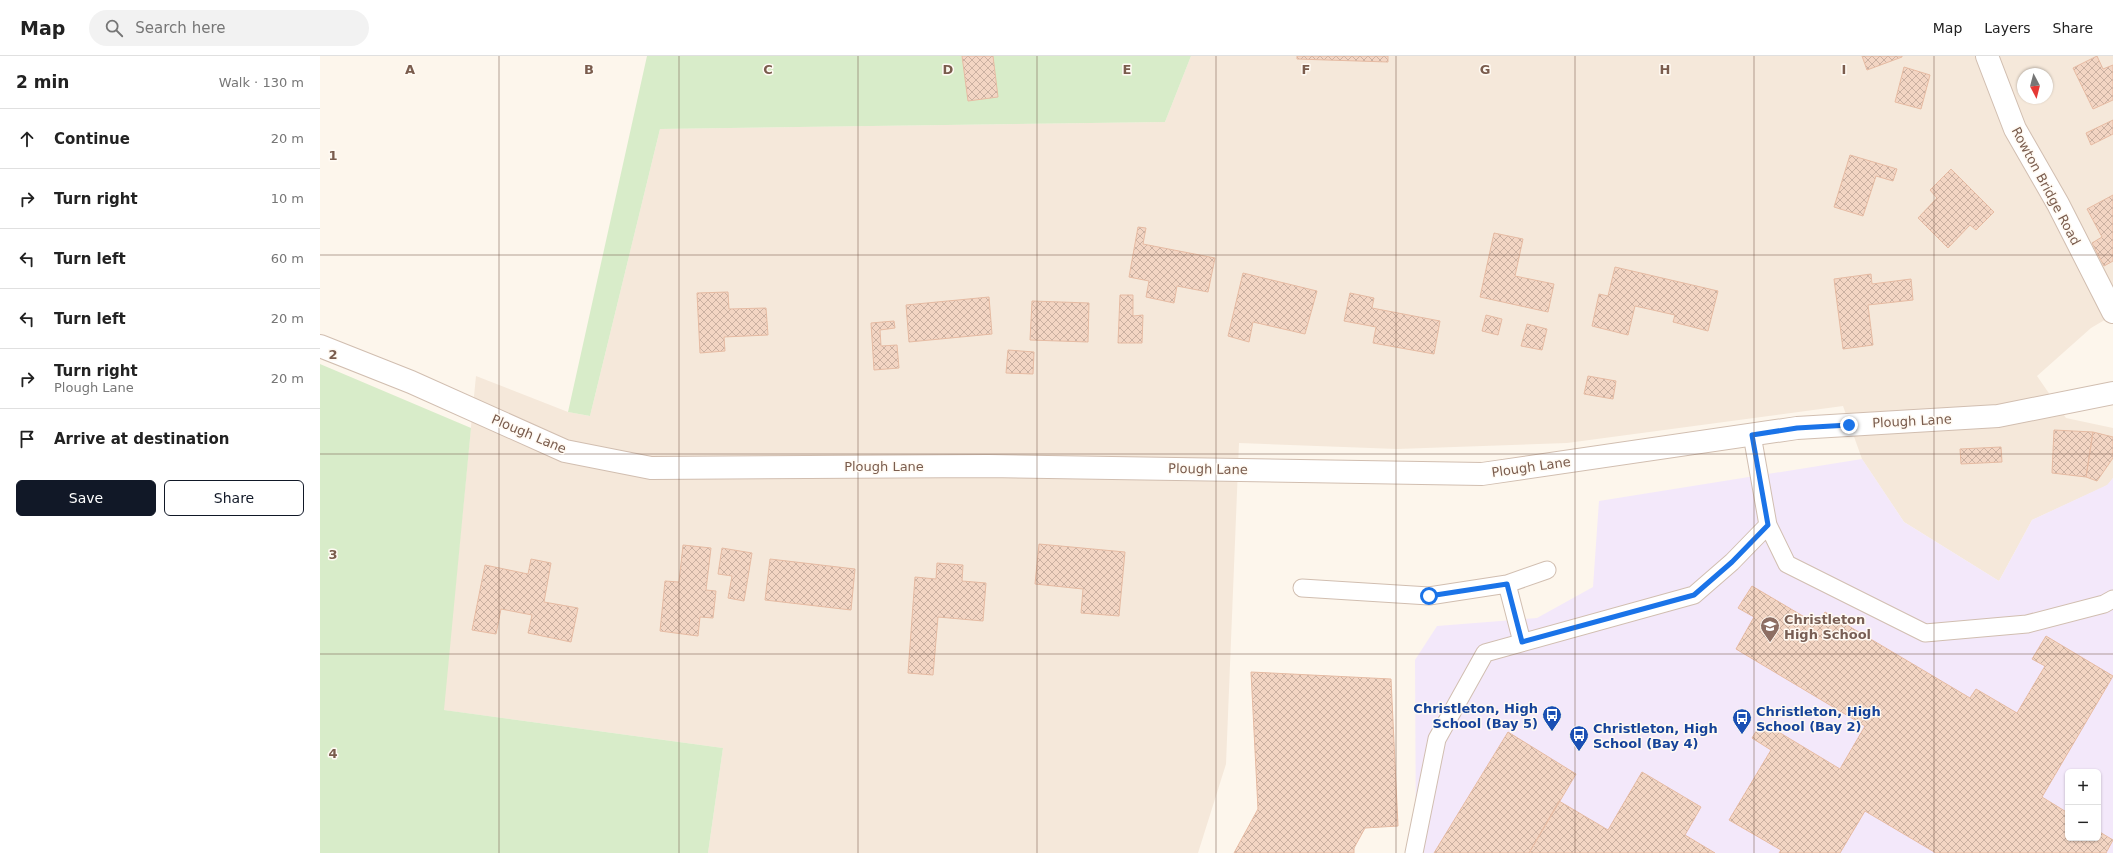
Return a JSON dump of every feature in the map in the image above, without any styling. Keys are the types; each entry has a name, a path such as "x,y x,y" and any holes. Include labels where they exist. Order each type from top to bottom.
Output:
{"street":[{"name":"Rowton Bridge Road","path":"1987,56 2015,129 2058,204 2113,312"},
{"name":"Plough Lane","path":"320,346 411,382 565,452 651,468 988,466 1482,474 1797,428 1998,416 2113,393"}],"lane":[{"path":"1752,435 1768,525 1787,564 1924,633 2027,624 2104,604 2113,599"},
{"path":"1414,853 1437,739 1485,652 1694,595 1732,562 1768,525"},
{"path":"1302,588 1429,596 1507,584 1547,570"},
{"path":"1507,584 1522,642"}],"shaded area":[{"path":"1191,56 2113,56 2113,315 2091,328 2037,376 2066,418 2113,428 2113,478 2108,485 2032,520 1999,581 1904,522 1862,459 1843,406 1567,443 1397,449 1239,443 1226,764 1198,853 708,853 723,748 443,710 476,376 568,412 590,416 660,129 1165,122"},
{"name":"Christleton High School","path":"1862,459 1904,522 1999,581 2032,520 2107,485 2113,478 2113,853 1416,853 1415,660 1437,626 1537,618 1593,587 1599,501"}],"green space":[{"path":"647,56 1191,56 1165,122 660,129 590,416 568,412"},
{"path":"320,364 471,428 444,710 723,748 708,853 320,853"}],"building":[{"path":"962,56 993,56 998,97 968,101"},
{"path":"1297,56 1388,56 1388,62 1297,59"},
{"path":"1862,56 1902,56 1902,57 1867,70"},
{"path":"2097,56 2103,69 2113,65 2113,100 2093,109 2073,68"},
{"path":"1904,67 1930,75 1921,109 1895,102"},
{"path":"2113,120 2113,134 2091,145 2086,133"},
{"path":"1850,155 1897,169 1893,181 1876,176 1863,216 1834,207"},
{"path":"1951,169 1994,212 1976,230 1970,225 1948,248 1918,218 1937,198 1930,190"},
{"path":"2113,195 2113,261 2104,266 2092,243 2102,237 2087,209"},
{"path":"1138,227 1146,228 1143,244 1215,258 1208,292 1177,286 1174,303 1146,297 1149,281 1129,277"},
{"path":"1494,233 1523,239 1515,276 1554,284 1548,312 1480,297"},
{"path":"1615,267 1718,291 1708,331 1673,322 1675,315 1635,306 1628,335 1592,326 1599,294 1608,296"},
{"path":"1243,273 1317,291 1305,334 1253,322 1249,342 1228,336"},
{"path":"1871,274 1872,284 1911,279 1913,300 1868,305 1873,345 1843,349 1834,279"},
{"path":"728,292 729,309 766,308 768,335 724,337 725,351 700,353 697,293"},
{"path":"1350,293 1374,298 1372,308 1440,321 1434,354 1373,343 1376,327 1344,321"},
{"path":"1120,295 1133,295 1133,316 1143,315 1142,343 1118,343"},
{"path":"989,297 992,334 909,342 906,305"},
{"path":"1032,301 1089,303 1088,342 1030,340"},
{"path":"1486,315 1502,319 1498,335 1482,331"},
{"path":"894,321 895,328 880,330 881,346 897,345 899,368 874,370 871,323"},
{"path":"1527,324 1547,329 1542,350 1521,346"},
{"path":"1008,350 1034,352 1033,374 1006,373"},
{"path":"1588,376 1616,381 1613,399 1584,394"},
{"path":"2054,430 2093,432 2086,477 2052,473"},
{"path":"2093,432 2113,437 2113,458 2097,481 2086,477"},
{"path":"2001,447 2002,462 1961,464 1960,449"},
{"path":"1039,544 1125,552 1119,616 1081,613 1083,589 1035,584"},
{"path":"683,545 711,548 706,590 716,591 713,618 700,617 698,636 660,631 665,581 679,582"},
{"path":"722,548 752,553 744,601 728,598 732,576 718,574"},
{"path":"531,559 551,563 544,602 578,608 571,642 528,633 532,615 501,609 496,634 472,630 485,565 528,574"},
{"path":"770,559 855,569 851,610 765,600"},
{"path":"937,563 963,565 962,581 986,583 983,621 938,617 933,675 908,673 915,577 936,579"},
{"path":"1752,586 1818,625 1825,612 1970,698 1976,689 2017,713 2045,666 2032,659 2046,636 2113,676 2042,797 2065,811 2065,841 2101,841 2101,833 2113,840 2106,853 1936,853 1865,811 1840,853 1779,853 1781,850 1729,820 1771,750 1752,738 1762,722 1840,769 1865,726 1736,649 1754,617 1738,608"},
{"path":"1251,672 1391,679 1398,826 1365,828 1354,848 1354,853 1234,853 1258,809"},
{"path":"1508,732 1576,774 1529,853 1434,853"},
{"path":"1642,772 1701,807 1685,835 1715,853 1529,853 1559,801 1608,830"}],"place":[{"name":"Christleton High School","path":"1770,643"},
{"name":"Christleton, High School (Bay 5)","path":"1552,732"},
{"name":"Christleton, High School (Bay 2)","path":"1742,735"},
{"name":"Christleton, High School (Bay 4)","path":"1579,752"}],"route":[{"path":"1429,596 1507,584 1522,642 1694,595 1732,562 1768,525 1752,435 1797,428 1849,425"}]}
